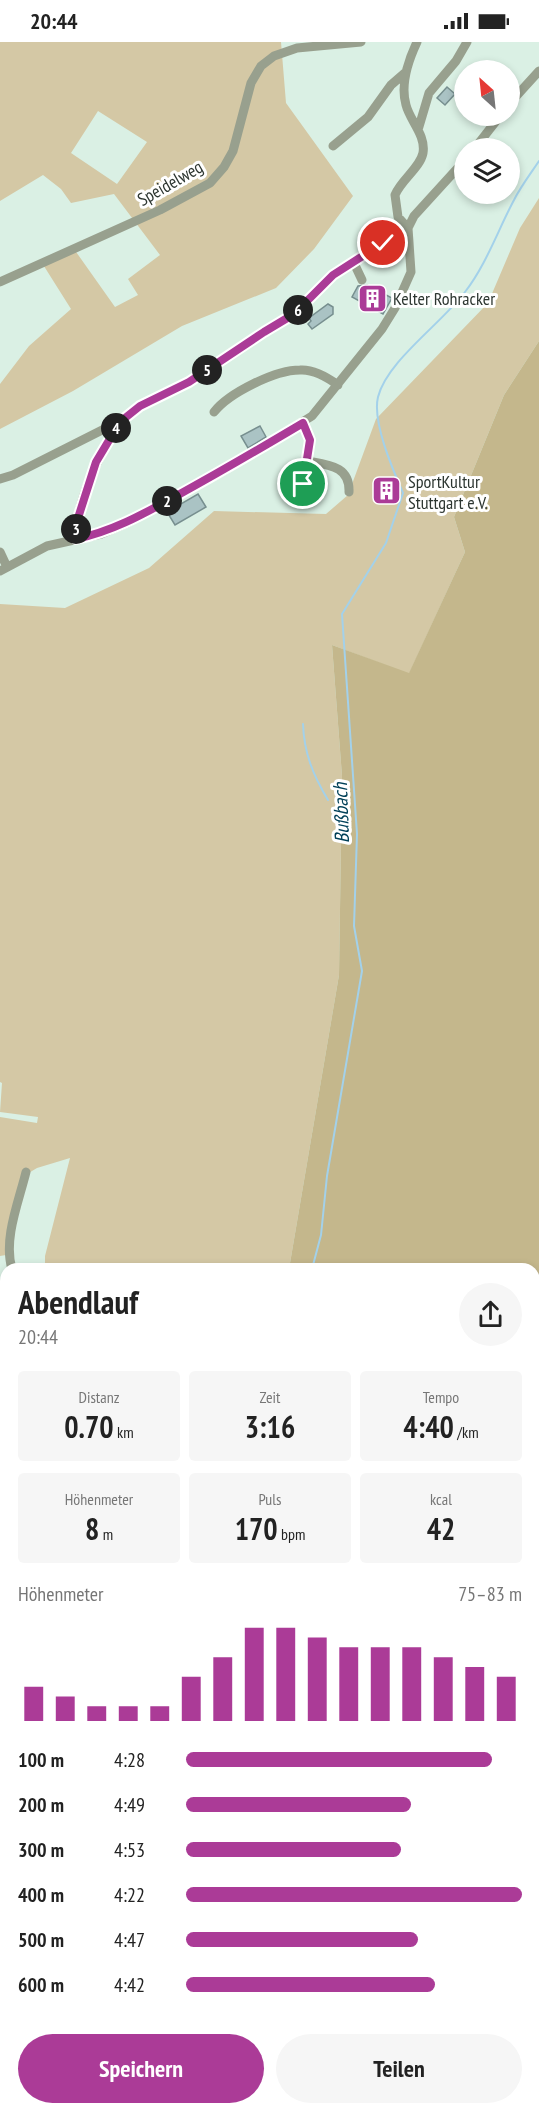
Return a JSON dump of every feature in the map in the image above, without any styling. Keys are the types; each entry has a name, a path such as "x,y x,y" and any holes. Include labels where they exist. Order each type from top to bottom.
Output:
{"street":[{"name":"Speidelweg","path":"0,282 167,207 210,183 224,167 233,151 251,83 261,66 274,56 318,44 361,42"},
{"path":"408,228 398,217 395,195 423,155 422,141 405,105 406,72 417,42"},
{"path":"418,130 429,93 456,61 467,42"},
{"path":"520,92 539,71"},
{"path":"333,146 368,117 391,85 406,72"},
{"path":"483,138 492,126"},
{"path":"0,552 3,569 47,546 100,534 127,523 225,470 312,416 382,329 411,272 408,228 414,216 454,172"},
{"path":"0,479 13,475 120,422 140,406 189,382 294,314 333,275 408,228"},
{"path":"353,261 362,280"},
{"path":"214,412 224,400 233,394 284,372 302,369 324,375 338,385"},
{"path":"76,539 78,518 96,462 120,422"},
{"path":"297,496 303,484 310,440 303,423"},
{"path":"307,461 329,465 346,475 350,480 349,492"},
{"path":"10,1263 11,1235 26,1172"}],"shaded area":[{"path":"0,42 281,42 286,103 353,196 314,249 276,288 182,326 73,391 0,429 0,384 29,346 71,309 42,263 74,249 115,307 138,295 128,279 160,255 114,194 71,203 61,189 43,175 0,201","holes":["98,111 147,142 117,184 71,153"]},
{"path":"539,198 539,341 504,395 454,517 465,552 409,674 332,645 342,776 339,975 290,1263 45,1263 70,1158 37,1168 22,1177 6,1255 0,1256 0,1117 37,1123 38,1117 0,1112 2,1083 0,1082 0,604 65,608 149,568 214,511 326,514 348,495 376,419 488,303 520,228"},
{"path":"539,341 539,1263 290,1263 339,975 342,776 332,645 409,673 465,552 454,517 504,395"}],"building":[{"path":"447,87 454,93 445,105 437,98"},
{"name":"Kelter Rohracker","path":"367,285 392,298 383,314 352,297 358,286"},
{"path":"328,304 333,307 333,314 312,329 308,324 311,321 309,318"},
{"path":"260,426 266,437 248,448 241,436"},
{"name":"SportKultur Stuttgart e.V.","path":"383,482 396,487 392,500 379,496"},
{"path":"198,494 206,507 175,525 167,512"}],"waterway":[{"name":"Bußbach","path":"314,1263 321,1235 327,1176 362,971 354,926 357,834 342,614 386,543 403,493 381,432 378,419 378,397 383,383 403,356 455,304 472,282 486,259 517,195 539,161"},
{"path":"303,724 310,764 328,800"}],"place":[{"name":"Kelter Rohracker","path":"372,298"},
{"name":"SportKultur Stuttgart e.V.","path":"387,491"}],"route":[{"path":"303,484 310,440 303,423 225,470 127,523 100,534 76,539 78,518 96,462 120,422 140,406 189,382 294,314 333,275 383,243"}]}
